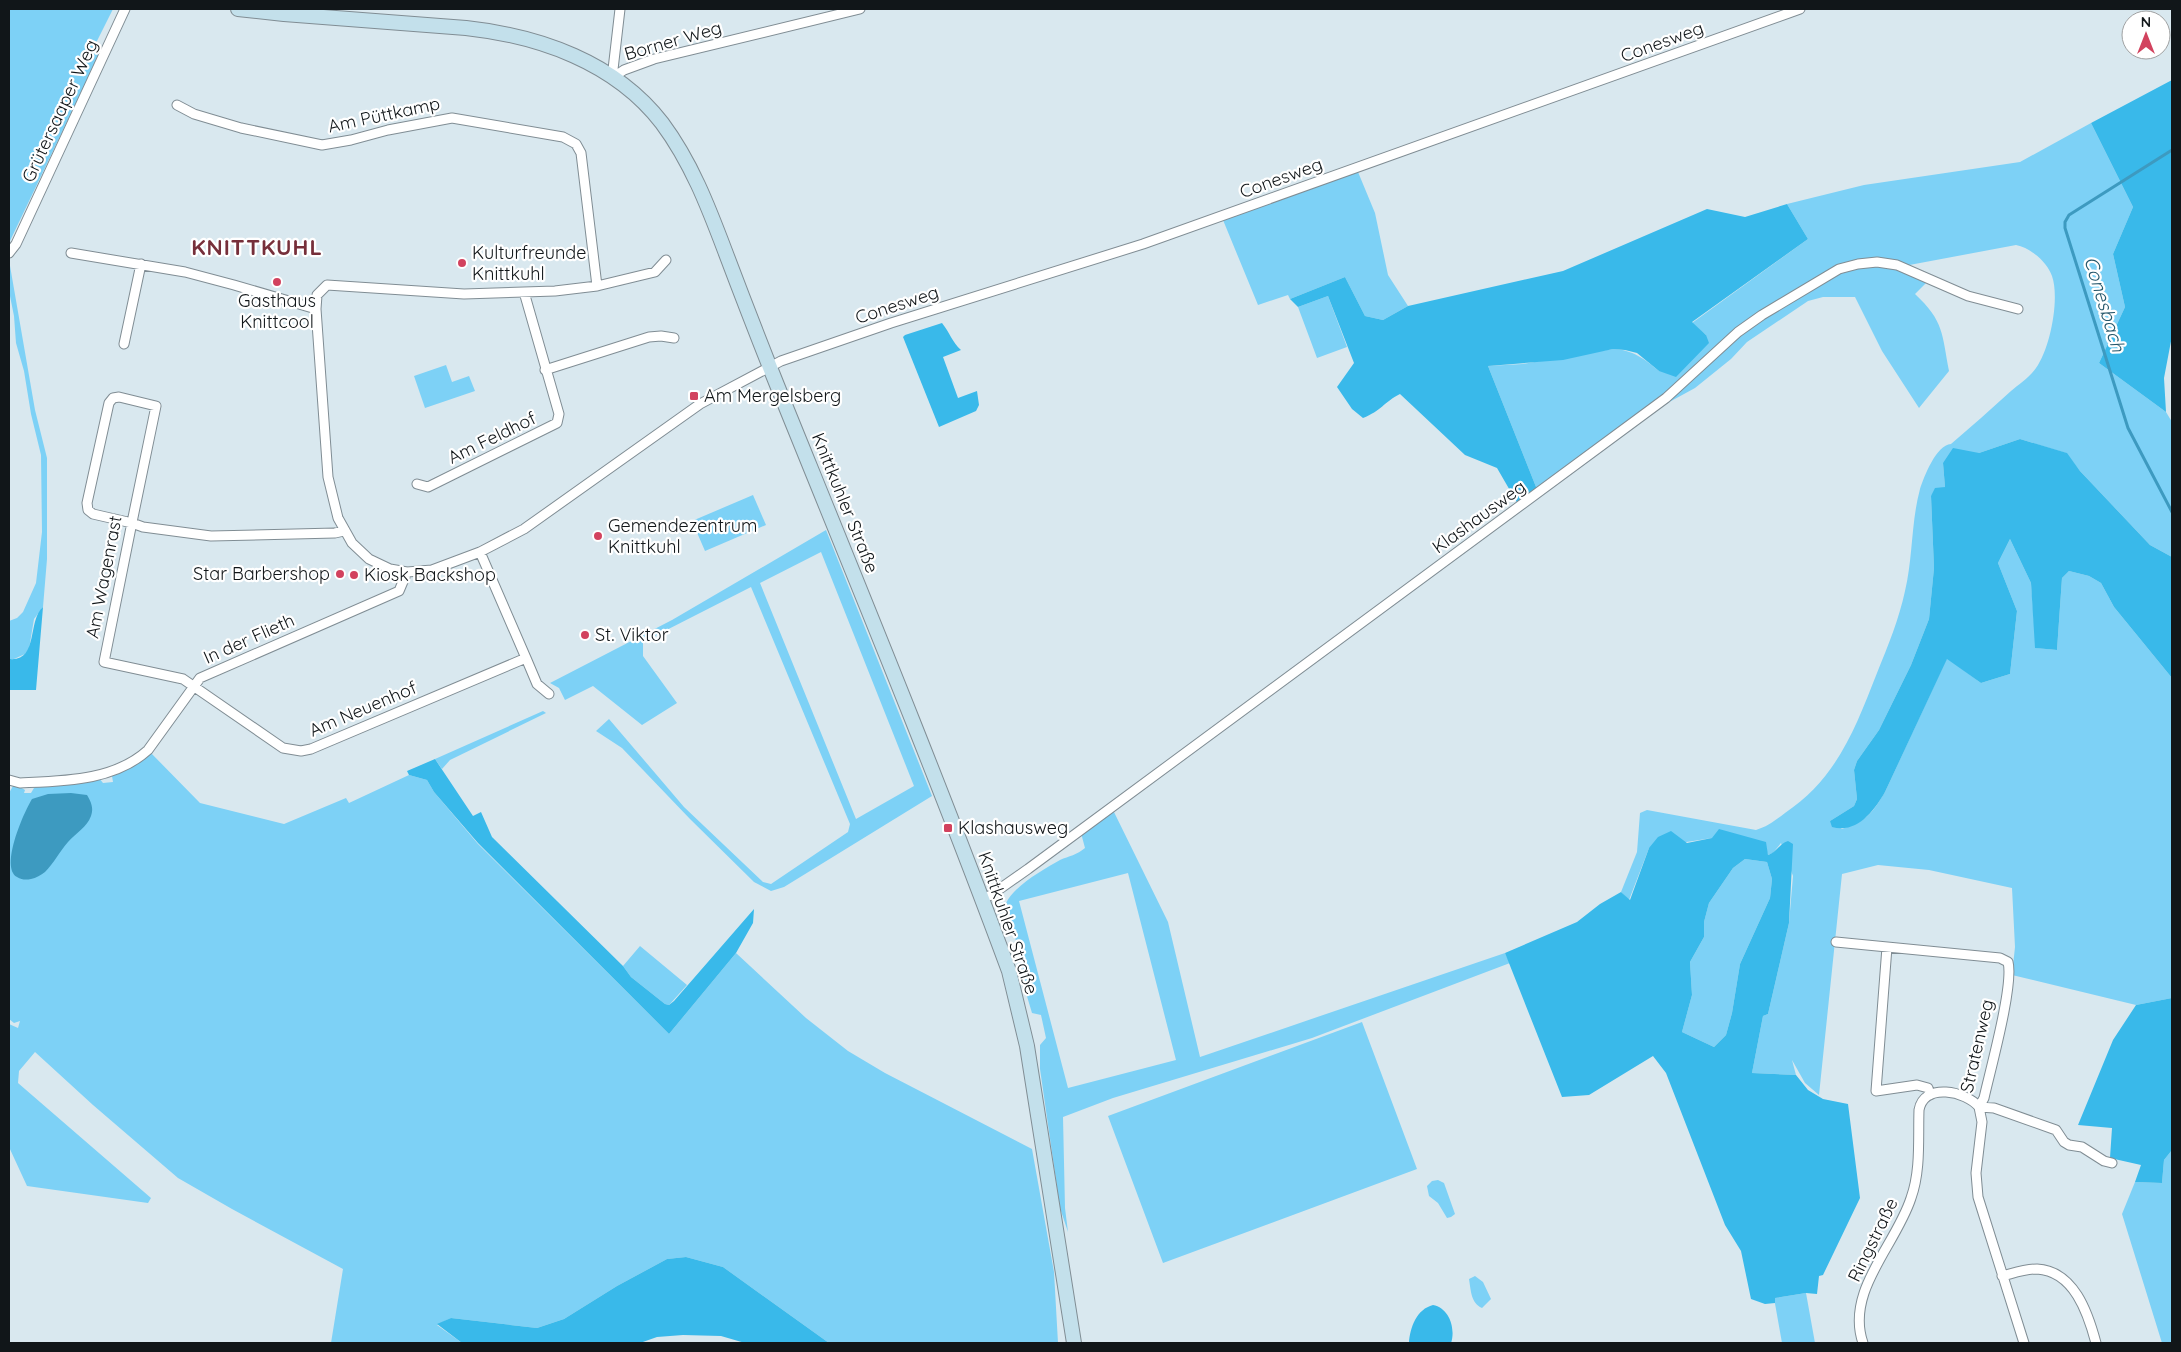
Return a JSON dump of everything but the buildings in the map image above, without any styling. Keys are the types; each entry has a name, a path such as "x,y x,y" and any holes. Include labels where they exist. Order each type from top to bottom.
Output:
{"street":[{"name":"Grütersaaper Weg","path":"9,253 16,244 125,9"},
{"name":"Knittkuhler Straße","path":"238,9 466,28 513,35 556,47 592,65 634,95 661,122 698,181 770,366 839,535 1009,971 1023,1029 1074,1343"},
{"path":"612,78 620,9"},
{"name":"Borner Weg","path":"612,78 624,70 654,59 860,9"},
{"name":"Conesweg","path":"770,366 891,323 1143,244 1800,9"},
{"name":"Am Püttkamp","path":"177,105 194,114 241,128 322,145 452,118 568,139 576,144 581,153 597,286"},
{"path":"71,253 141,264 234,285 316,310"},
{"path":"666,260 655,272 597,286 524,292 438,294 326,285 317,295 316,310 328,477 334,504 344,531 358,550 369,559 390,569 407,572 432,570 480,552 524,529 700,404 770,366"},
{"name":"Klashausweg","path":"982,899 991,895 1028,869 1538,494 1666,398 1738,332 1762,315 1839,269 1868,263 1897,264 1968,296 2018,309"},
{"path":"124,344 141,264"},
{"name":"Am Feldhof","path":"417,484 428,486 557,423 559,414 524,292"},
{"path":"545,370 649,337 674,338"},
{"name":"Am Wagenrast","path":"132,523 93,514 88,510 87,503 109,403 114,398 156,406 104,662 183,679 194,686"},
{"path":"132,523 143,528 211,536 336,533 344,531"},
{"path":"480,552 537,684 549,694"},
{"name":"In der Flieth","path":"9,780 16,783 28,783 98,775 112,772 137,760 148,750 200,678 399,590 407,572"},
{"name":"Am Neuenhof","path":"194,686 283,748 301,751 319,746 526,658"},
{"name":"Stratenweg","path":"1836,942 2000,958 2008,962 2010,973 2005,1000 1984,1098 1979,1107 1982,1122 1976,1173 1978,1197 2024,1343"},
{"path":"1887,947 1876,1091 1917,1085 1928,1088 1930,1095 1949,1092 1970,1099 1979,1107 1994,1108 2056,1130 2064,1142 2069,1145 2082,1147 2104,1161 2112,1163"},
{"name":"Ringstraße","path":"1863,1343 1859,1311 1866,1287 1901,1224 1912,1197 1918,1172 1920,1105 1930,1095"},
{"path":"2002,1276 2028,1269 2037,1269 2046,1270 2060,1277 2080,1299 2096,1343"}],"shaded area":[{"path":"9,9 113,9 95,45 102,48 9,243"},
{"path":"2172,80 2172,336 2164,378 2166,412 2099,363 2125,307 2113,254 2133,207 2091,123"},
{"path":"2091,123 2133,207 2113,254 2125,307 2099,363 2166,412 2172,422 2172,557 2150,545 2080,471 2066,453 2020,439 1943,463 1945,487 1931,496 1934,568 1929,619 1911,665 1879,730 1857,761 1854,770 1857,799 1854,806 1830,821 1842,829 1868,816 1876,806 1885,792 1947,658 1981,683 2010,674 2017,611 1998,563 2010,539 2031,583 2036,648 2057,650 2062,578 2069,571 2089,576 2101,583 2114,607 2172,678 2172,998 2136,1005 2012,975 2015,947 2012,888 1929,870 1878,865 1842,874 1819,1095 1805,1083 1792,1060 1796,1075 1752,1073 1763,1016 1768,1014 1789,923 1793,876 1781,843 1773,853 1768,855 1766,849 1712,838 1649,848 1629,900 1621,892 1637,852 1640,813 1647,810 1756,830 1771,823 1803,799 1831,768 1861,714 1903,601 1908,578 1917,502 1928,470 1940,450 1951,444 2028,377 2041,360 2046,349 2054,310 2054,286 2050,271 2033,252 2016,245 1904,266 1858,263 1761,314 1665,398 1538,492 1488,366 1523,364 1613,349 1633,353 1659,371 1706,335 1692,323 1808,239 1787,204 1864,185 2020,162"},
{"path":"1358,172 1375,213 1388,275 1408,306 1383,320 1365,316 1345,277 1290,299 1288,295 1258,305 1223,220"},
{"path":"1787,204 1808,239 1692,322 1706,335 1709,343 1676,377 1659,371 1637,353 1613,349 1563,360 1488,366 1538,492 1519,506 1497,468 1465,455 1400,394 1363,418 1352,409 1337,387 1354,363 1328,296 1298,307 1290,299 1345,277 1365,316 1383,320 1408,306 1563,271 1707,209 1745,217"},
{"path":"9,260 35,410 47,458 47,559 43,607 34,619 29,649 25,654 14,659 9,659 9,621 17,618 23,612 36,583 42,532 41,455 31,414 24,371 16,343 14,316 9,291"},
{"path":"1877,264 1907,272 1926,283 1915,294 1932,312 1943,337 1949,371 1919,408 1882,351 1855,297 1823,297 1808,301 1747,342 1731,359 1695,388 1662,406 1739,333 1840,271"},
{"path":"1328,296 1347,347 1317,358 1298,307"},
{"path":"942,323 961,350 943,357 958,398 977,391 979,405 976,411 939,427 903,337"},
{"path":"446,365 452,382 469,376 475,391 425,408 414,376"},
{"path":"2020,439 2067,453 2080,471 2150,545 2172,557 2172,678 2114,607 2101,583 2089,576 2069,571 2062,578 2057,650 2035,648 2031,583 2010,539 1998,563 2017,611 2010,674 1981,683 1947,659 1881,799 1870,813 1857,824 1841,828 1832,827 1830,821 1854,806 1857,799 1854,770 1857,761 1879,730 1911,665 1929,619 1934,568 1931,496 1935,488 1945,487 1943,463 1953,448 1979,453"},
{"path":"753,495 766,525 705,551 692,521"},
{"path":"826,530 932,796 784,887 771,891 754,882 622,748 596,731 609,719 684,807 763,882 771,884 848,832 850,824 751,587 643,642 643,656 677,703 642,725 593,686 565,700 559,688 550,683 672,620","holes":["821,552 914,786 856,819 760,583"]},
{"path":"43,607 36,690 9,690 9,659 18,658 25,654 29,648 35,621"},
{"path":"543,711 546,713 450,760 442,769 435,759"},
{"path":"150,752 200,803 284,824 346,798 349,803 409,775 427,780 434,792 478,844 669,1034 736,953 806,1018 848,1051 885,1073 1032,1149 1054,1272 1058,1343 829,1343 723,1267 686,1257 667,1259 617,1286 564,1319 537,1328 451,1318 437,1325 462,1343 331,1343 343,1269 178,1178 35,1052 19,1071 18,1083 151,1198 148,1203 27,1186 9,1147 9,1024 18,1028 20,1021 14,1023 9,1019 9,793 13,786 25,790 24,793 31,793 39,785 99,778 103,783 113,782 112,776 128,769"},
{"path":"435,759 473,816 481,812 492,837 623,966 631,977 665,1004 669,1005 674,1001 754,909 753,923 736,953 669,1034 478,843 434,792 427,780 409,775 407,771"},
{"path":"71,793 87,795 92,808 89,820 68,842 45,872 31,879 24,880 17,877 12,871 12,852 23,816 32,799 48,794"},
{"path":"1112,808 1168,922 1200,1057 1505,953 1510,963 1312,1038 1113,1098 1063,1117 1065,1208 1068,1232 1060,1208 1040,1069 1040,1045 1046,1038 1041,1015 1032,1013 1026,993 1025,976 1006,903 1016,890 1030,878 1085,848 1081,833","holes":["1128,873 1176,1060 1068,1088 1019,901"]},
{"path":"1719,829 1766,842 1768,855 1785,842 1788,841 1793,844 1789,923 1768,1014 1763,1016 1752,1073 1796,1075 1808,1090 1823,1099 1848,1104 1860,1198 1823,1275 1819,1276 1817,1294 1806,1293 1775,1298 1775,1303 1765,1304 1751,1299 1741,1251 1725,1225 1666,1073 1653,1056 1589,1095 1562,1097 1505,953 1577,922 1600,904 1621,892 1630,900 1649,848 1658,837 1671,831 1687,843 1712,838","holes":["1745,859 1767,862 1772,879 1770,898 1740,964 1732,1013 1726,1035 1714,1047 1682,1032 1692,995 1690,962 1704,937 1704,922 1709,903 1733,868"]},
{"path":"1745,859 1767,862 1772,879 1770,898 1740,964 1732,1013 1726,1035 1714,1047 1682,1032 1692,995 1690,962 1704,937 1704,922 1709,903 1733,868"},
{"path":"640,946 687,985 669,1005 665,1004 631,977 623,966"},
{"path":"2172,998 2172,1150 2164,1160 2162,1183 2135,1182 2141,1165 2110,1158 2112,1128 2078,1125 2113,1040 2136,1005"},
{"path":"1362,1022 1417,1169 1163,1263 1108,1116"},
{"path":"2172,1150 2172,1343 2162,1343 2122,1214 2135,1182 2162,1183 2164,1160"},
{"path":"1438,1180 1444,1183 1455,1214 1451,1217 1447,1218 1438,1203 1429,1196 1427,1186 1432,1181"},
{"path":"686,1257 723,1267 829,1343 745,1343 721,1336 683,1335 657,1337 640,1343 462,1343 437,1324 451,1318 537,1328 564,1319 617,1286 667,1259"},
{"path":"1475,1276 1483,1282 1491,1299 1482,1308 1478,1306 1471,1292 1469,1279"},
{"path":"1806,1293 1815,1343 1782,1343 1774,1298"},
{"path":"1433,1305 1443,1310 1450,1320 1453,1331 1451,1343 1409,1343 1415,1320 1423,1310"}],"waterway":[{"name":"Conesbach","path":"2172,150 2069,215 2065,222 2065,228 2128,428 2172,512"}],"place":[{"name":"Kulturfreunde Knittkuhl","path":"462,263"},
{"name":"Gasthaus Knittcool","path":"277,282"},
{"name":"Am Mergelsberg","path":"694,396"},
{"name":"Gemendezentrum Knittkuhl","path":"598,536"},
{"name":"Star Barbershop","path":"340,574"},
{"name":"Kiosk Backshop","path":"354,575"},
{"name":"St. Viktor","path":"585,635"},
{"name":"Klashausweg","path":"948,828"}],"district":[{"name":"KNITTKUHL","path":"257,247"}]}
